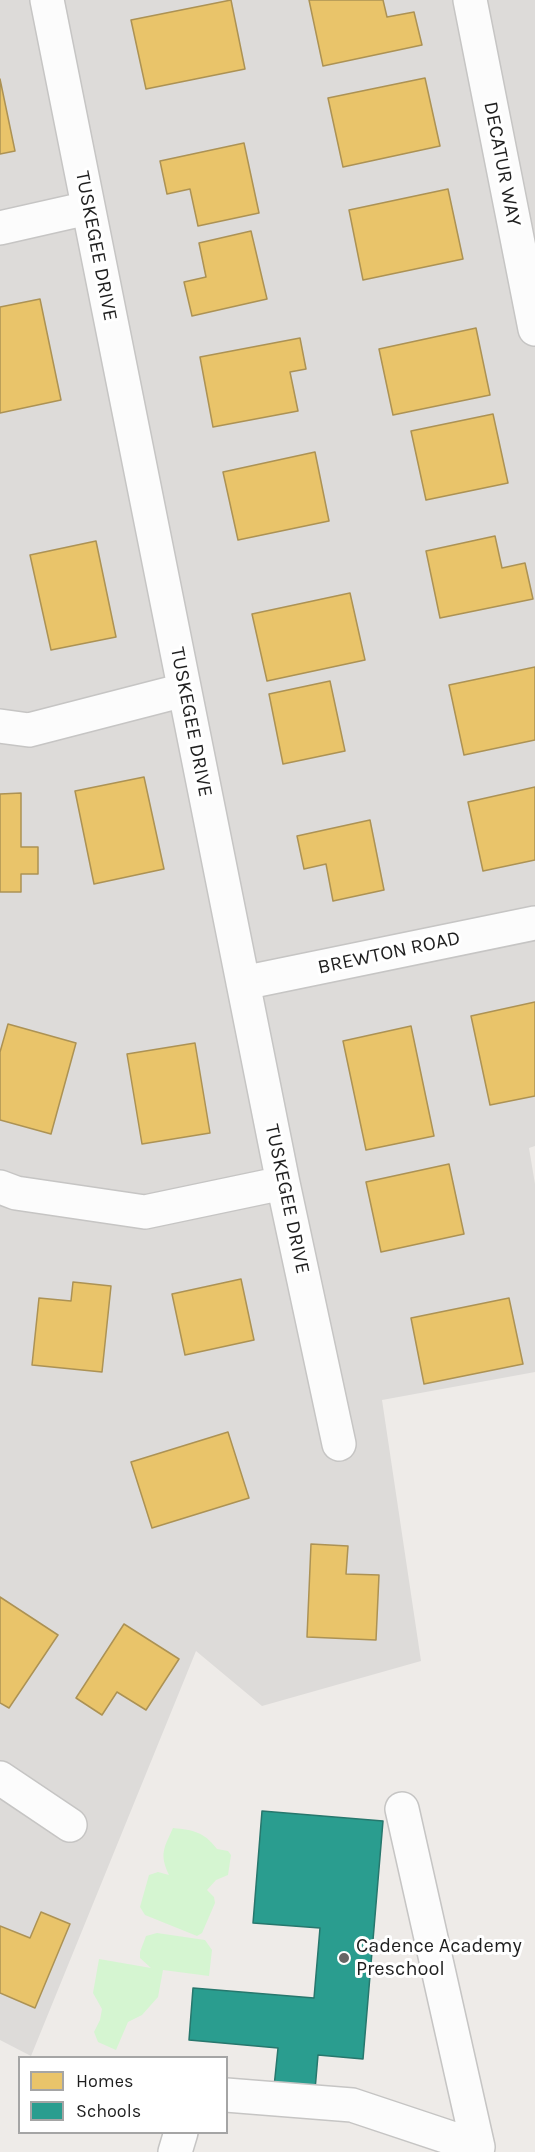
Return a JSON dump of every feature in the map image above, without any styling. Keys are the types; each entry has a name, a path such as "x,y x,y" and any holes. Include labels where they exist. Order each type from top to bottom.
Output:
{"street":[{"name":"TUSKEGEE DRIVE","path":"47,0 283,1184 339,1444"},
{"name":"DECATUR WAY","path":"470,0 535,329"},
{"path":"0,228 88,208"},
{"path":"0,726 29,730 184,690"},
{"name":"BREWTON ROAD","path":"243,983 535,923"},
{"path":"0,1187 16,1193 145,1212 283,1184"},
{"path":"0,1778 70,1825"},
{"path":"402,1809 478,2150"},
{"path":"228,2095 352,2105 478,2150"},
{"path":"175,2152 182,2134"}],"shaded area":[{"path":"0,0 535,0 535,1146 529,1148 535,1184 535,1372 382,1400 421,1661 262,1706 196,1651 31,2056 0,2040"}],"green space":[{"path":"173,1828 198,1833 208,1839 217,1849 228,1851 231,1855 228,1875 216,1880 207,1890 214,1897 215,1903 202,1933 197,1936 145,1915 140,1907 149,1875 158,1872 169,1875 163,1856"},
{"path":"157,1933 205,1940 212,1950 209,1976 163,1970 158,1997 142,2015 128,2022 116,2050 98,2042 94,2032 102,2009 93,1993 99,1959 151,1968 140,1958 140,1952 146,1936"}],"building: Homes":[{"path":"231,0 245,69 146,89 131,20"},
{"path":"309,0 383,0 387,17 414,12 422,45 323,66"},
{"path":"425,78 440,146 343,167 328,98"},
{"path":"0,79 15,151 0,154"},
{"path":"244,143 259,213 198,226 190,189 167,194 160,161"},
{"path":"448,189 463,259 363,280 349,210"},
{"path":"251,231 267,299 192,316 184,282 206,277 199,243"},
{"path":"40,299 61,400 0,413 0,307"},
{"path":"476,328 490,395 393,415 379,349"},
{"path":"300,338 306,369 290,372 298,411 213,427 200,357"},
{"path":"493,414 508,483 426,500 411,431"},
{"path":"315,452 329,521 238,540 223,472"},
{"path":"495,536 502,568 525,563 533,599 440,618 426,551"},
{"path":"96,541 116,637 51,650 30,555"},
{"path":"350,593 365,660 267,681 252,614"},
{"path":"535,667 535,740 464,755 449,685"},
{"path":"330,681 345,751 283,764 269,694"},
{"path":"144,777 164,869 94,884 75,791"},
{"path":"535,787 535,860 483,871 468,802"},
{"path":"21,793 21,847 38,847 38,874 21,874 21,892 0,892 0,794"},
{"path":"370,820 384,890 333,901 326,864 304,869 297,836"},
{"path":"535,1002 535,1096 490,1105 471,1016"},
{"path":"8,1024 76,1043 51,1134 0,1120 0,1052"},
{"path":"411,1026 434,1136 366,1150 343,1041"},
{"path":"195,1043 210,1133 142,1144 127,1054"},
{"path":"449,1164 464,1234 381,1252 366,1182"},
{"path":"241,1279 254,1340 185,1355 172,1294"},
{"path":"73,1282 111,1286 102,1372 32,1365 39,1298 71,1301"},
{"path":"509,1298 523,1364 424,1384 411,1318"},
{"path":"228,1432 249,1498 152,1528 131,1462"},
{"path":"311,1544 348,1546 346,1574 379,1575 376,1640 307,1637"},
{"path":"0,1597 58,1635 9,1708 0,1703"},
{"path":"124,1624 179,1659 146,1710 117,1692 102,1715 76,1698"},
{"path":"41,1912 70,1924 35,2008 0,1993 0,1926 30,1938"}],"building: Schools":[{"name":"Cadence Academy Preschool","path":"262,1811 383,1821 363,2059 318,2055 315,2090 274,2087 278,2048 189,2040 193,1988 314,1998 320,1928 253,1923"}],"place":[{"name":"Cadence Academy Preschool","path":"344,1958"}]}
